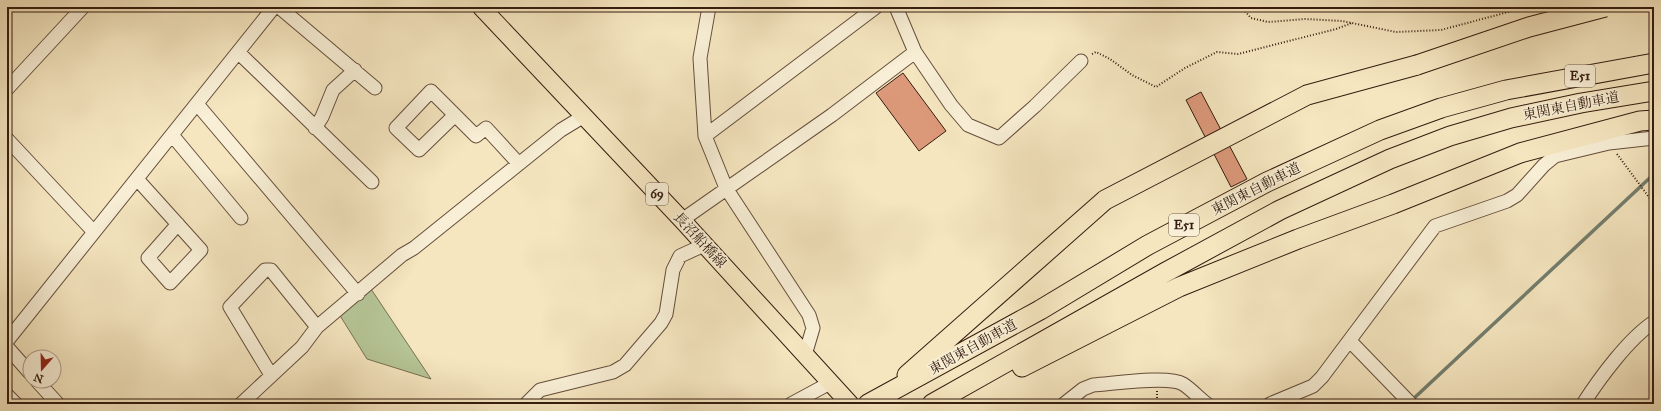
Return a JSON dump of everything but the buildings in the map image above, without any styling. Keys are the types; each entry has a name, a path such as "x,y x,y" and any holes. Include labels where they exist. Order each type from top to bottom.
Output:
{"highway":[{"path":"874,401 1105,200 1307,95 1417,65 1529,27 1605,7"},
{"name":"東関東自動車道","path":"874,401 1040,310 1148,245 1267,182 1380,130 1441,108 1506,90 1654,63"},
{"name":"東関東自動車道","path":"932,404 1166,272 1280,210 1390,158 1450,136 1511,118 1581,103 1654,91"},
{"path":"947,404 1179,287 1298,239 1393,204 1520,153 1640,121 1654,120"}],"main road":[{"name":"長沼船橋線","path":"481,7 682,220 850,404"}],"street":[{"path":"7,89 83,7"},
{"path":"7,341 274,7"},
{"path":"279,7 375,88"},
{"path":"709,7 700,58 705,136 726,188 809,315 813,328 805,355"},
{"path":"705,136 876,7"},
{"path":"896,7 915,52 951,105 968,125 999,138 1035,106 1081,61"},
{"path":"238,52 372,182"},
{"path":"682,220 832,115 915,52"},
{"path":"315,128 322,117 333,90 355,70"},
{"path":"455,115 419,150 396,128 431,91 455,115 476,136 486,128 519,164"},
{"path":"197,104 358,294"},
{"path":"241,404 302,347 317,327 358,294 402,255 414,248 561,130 584,116"},
{"path":"172,135 242,218"},
{"path":"1270,404 1313,386 1322,377 1436,226 1506,201 1517,194 1544,165 1556,156 1609,143 1654,138"},
{"path":"8,141 94,232"},
{"path":"137,179 178,224"},
{"path":"526,404 540,390 613,372 625,365 661,323 666,314 673,270 680,256 704,245"},
{"path":"272,375 230,307 265,270 270,270 317,327"},
{"path":"1584,404 1598,380 1642,331 1654,322"},
{"path":"1350,341 1411,404"},
{"path":"7,347 22,364"},
{"path":"1064,404 1083,389 1093,385 1156,380 1173,380 1182,384 1207,404"},
{"path":"791,404 830,383"},
{"path":"44,389 58,404"},
{"path":"7,395 16,404"}],"path":[{"path":"1241,7 1251,18 1268,22 1342,20 1396,32 1441,30 1528,7"},
{"path":"1081,61 1096,52 1110,59 1132,75 1156,87 1185,68 1217,52 1238,54 1336,29 1352,23"},
{"path":"1609,143 1654,204"}],"green space":[{"path":"371,289 431,379 367,359 339,314"}],"waterway":[{"path":"1411,401 1654,174"}]}
